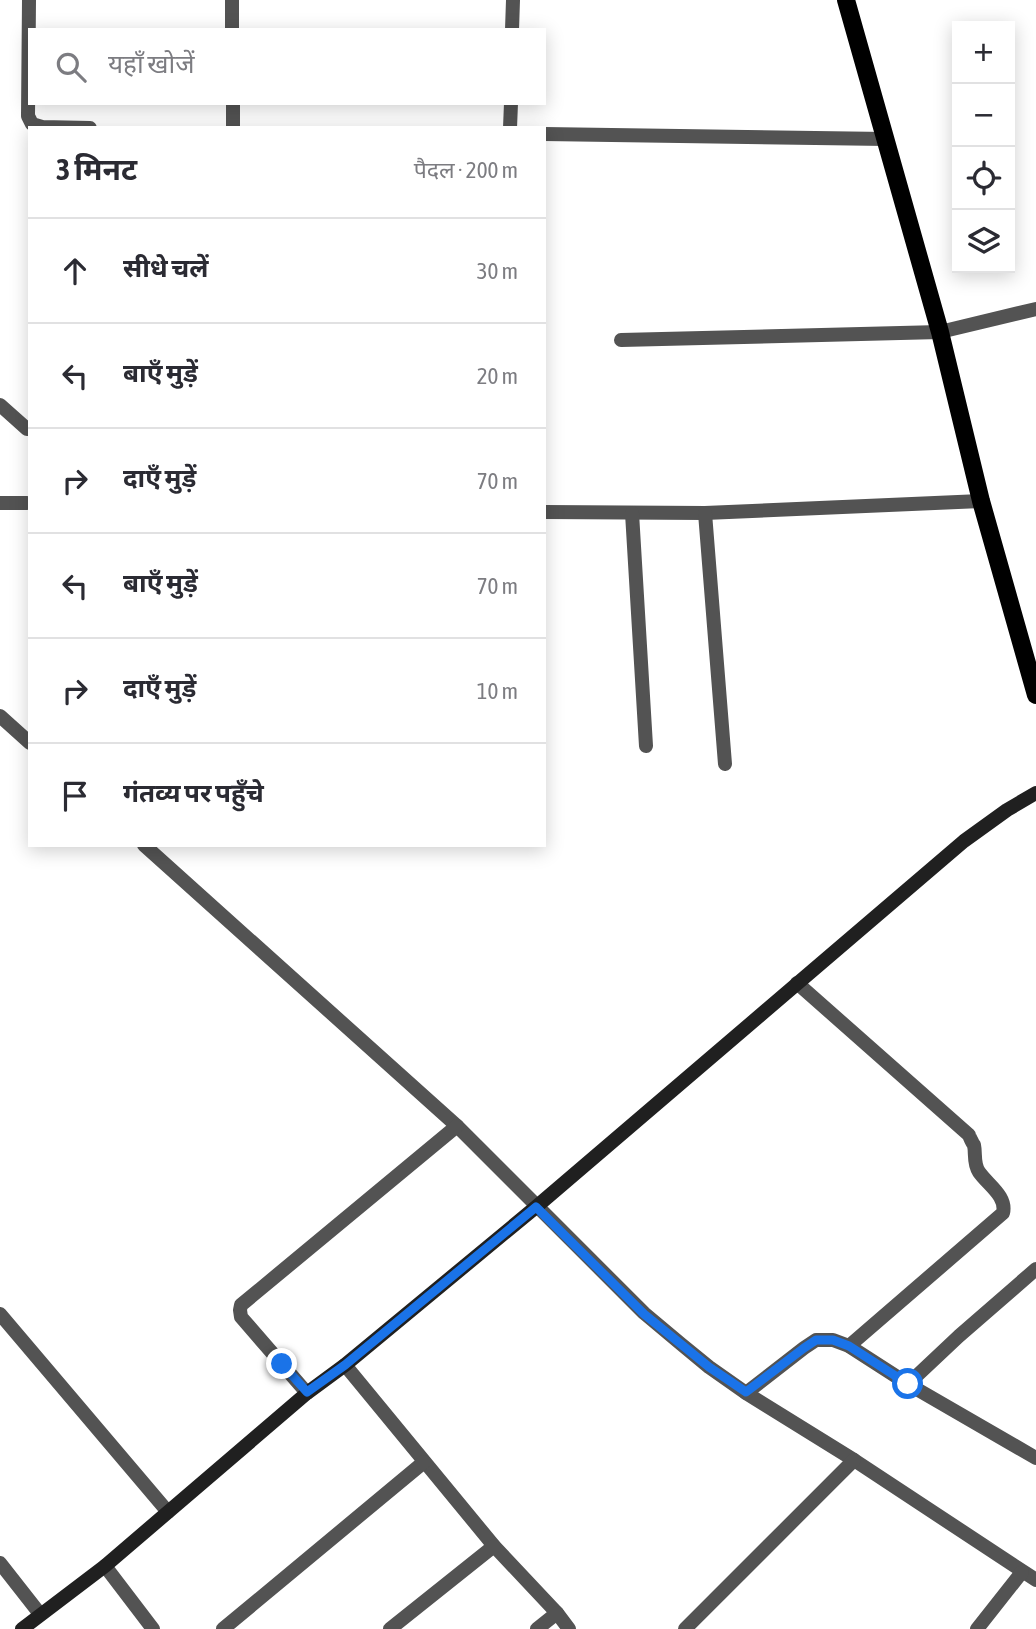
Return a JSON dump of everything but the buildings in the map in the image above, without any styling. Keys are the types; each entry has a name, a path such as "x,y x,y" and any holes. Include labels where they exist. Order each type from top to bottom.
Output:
{"main road":[{"path":"846,0 940,332 981,501 1036,695"}],"street":[{"path":"29,0 29,28"},
{"path":"232,0 232,28"},
{"path":"512,28 513,0"},
{"path":"28,105 28,117 32,124 38,126"},
{"path":"233,105 233,126"},
{"path":"510,126 511,105"},
{"path":"546,134 886,139"},
{"path":"621,340 940,332 1036,309"},
{"path":"0,405 27,429"},
{"path":"546,512 705,513 981,501"},
{"path":"0,503 27,503"},
{"path":"632,513 646,746"},
{"path":"705,513 724,764"},
{"path":"0,716 28,741"},
{"path":"22,1629 105,1566 307,1392 345,1365 536,1207 964,841 1036,793"},
{"path":"146,847 457,1126 644,1314 709,1367 1036,1580"},
{"path":"797,983 969,1135 974,1144 976,1166 980,1174 1001,1197 1005,1206 1003,1213 849,1346"},
{"path":"307,1392 241,1317 241,1305 457,1126"},
{"path":"908,1384 1036,1269"},
{"path":"0,1314 168,1512"},
{"path":"746,1392 816,1340 833,1340 849,1346 908,1384 1036,1458"},
{"path":"345,1365 494,1546 569,1629"},
{"path":"685,1629 854,1460"},
{"path":"223,1629 424,1462"},
{"path":"390,1629 494,1546"},
{"path":"0,1563 40,1614"},
{"path":"105,1566 153,1629"},
{"path":"977,1629 1022,1572"},
{"path":"537,1629 557,1613"}],"route":[{"path":"282,1364 307,1392 345,1365 536,1207 644,1314 709,1367 746,1392 816,1340 833,1340 849,1346 908,1384"}]}
